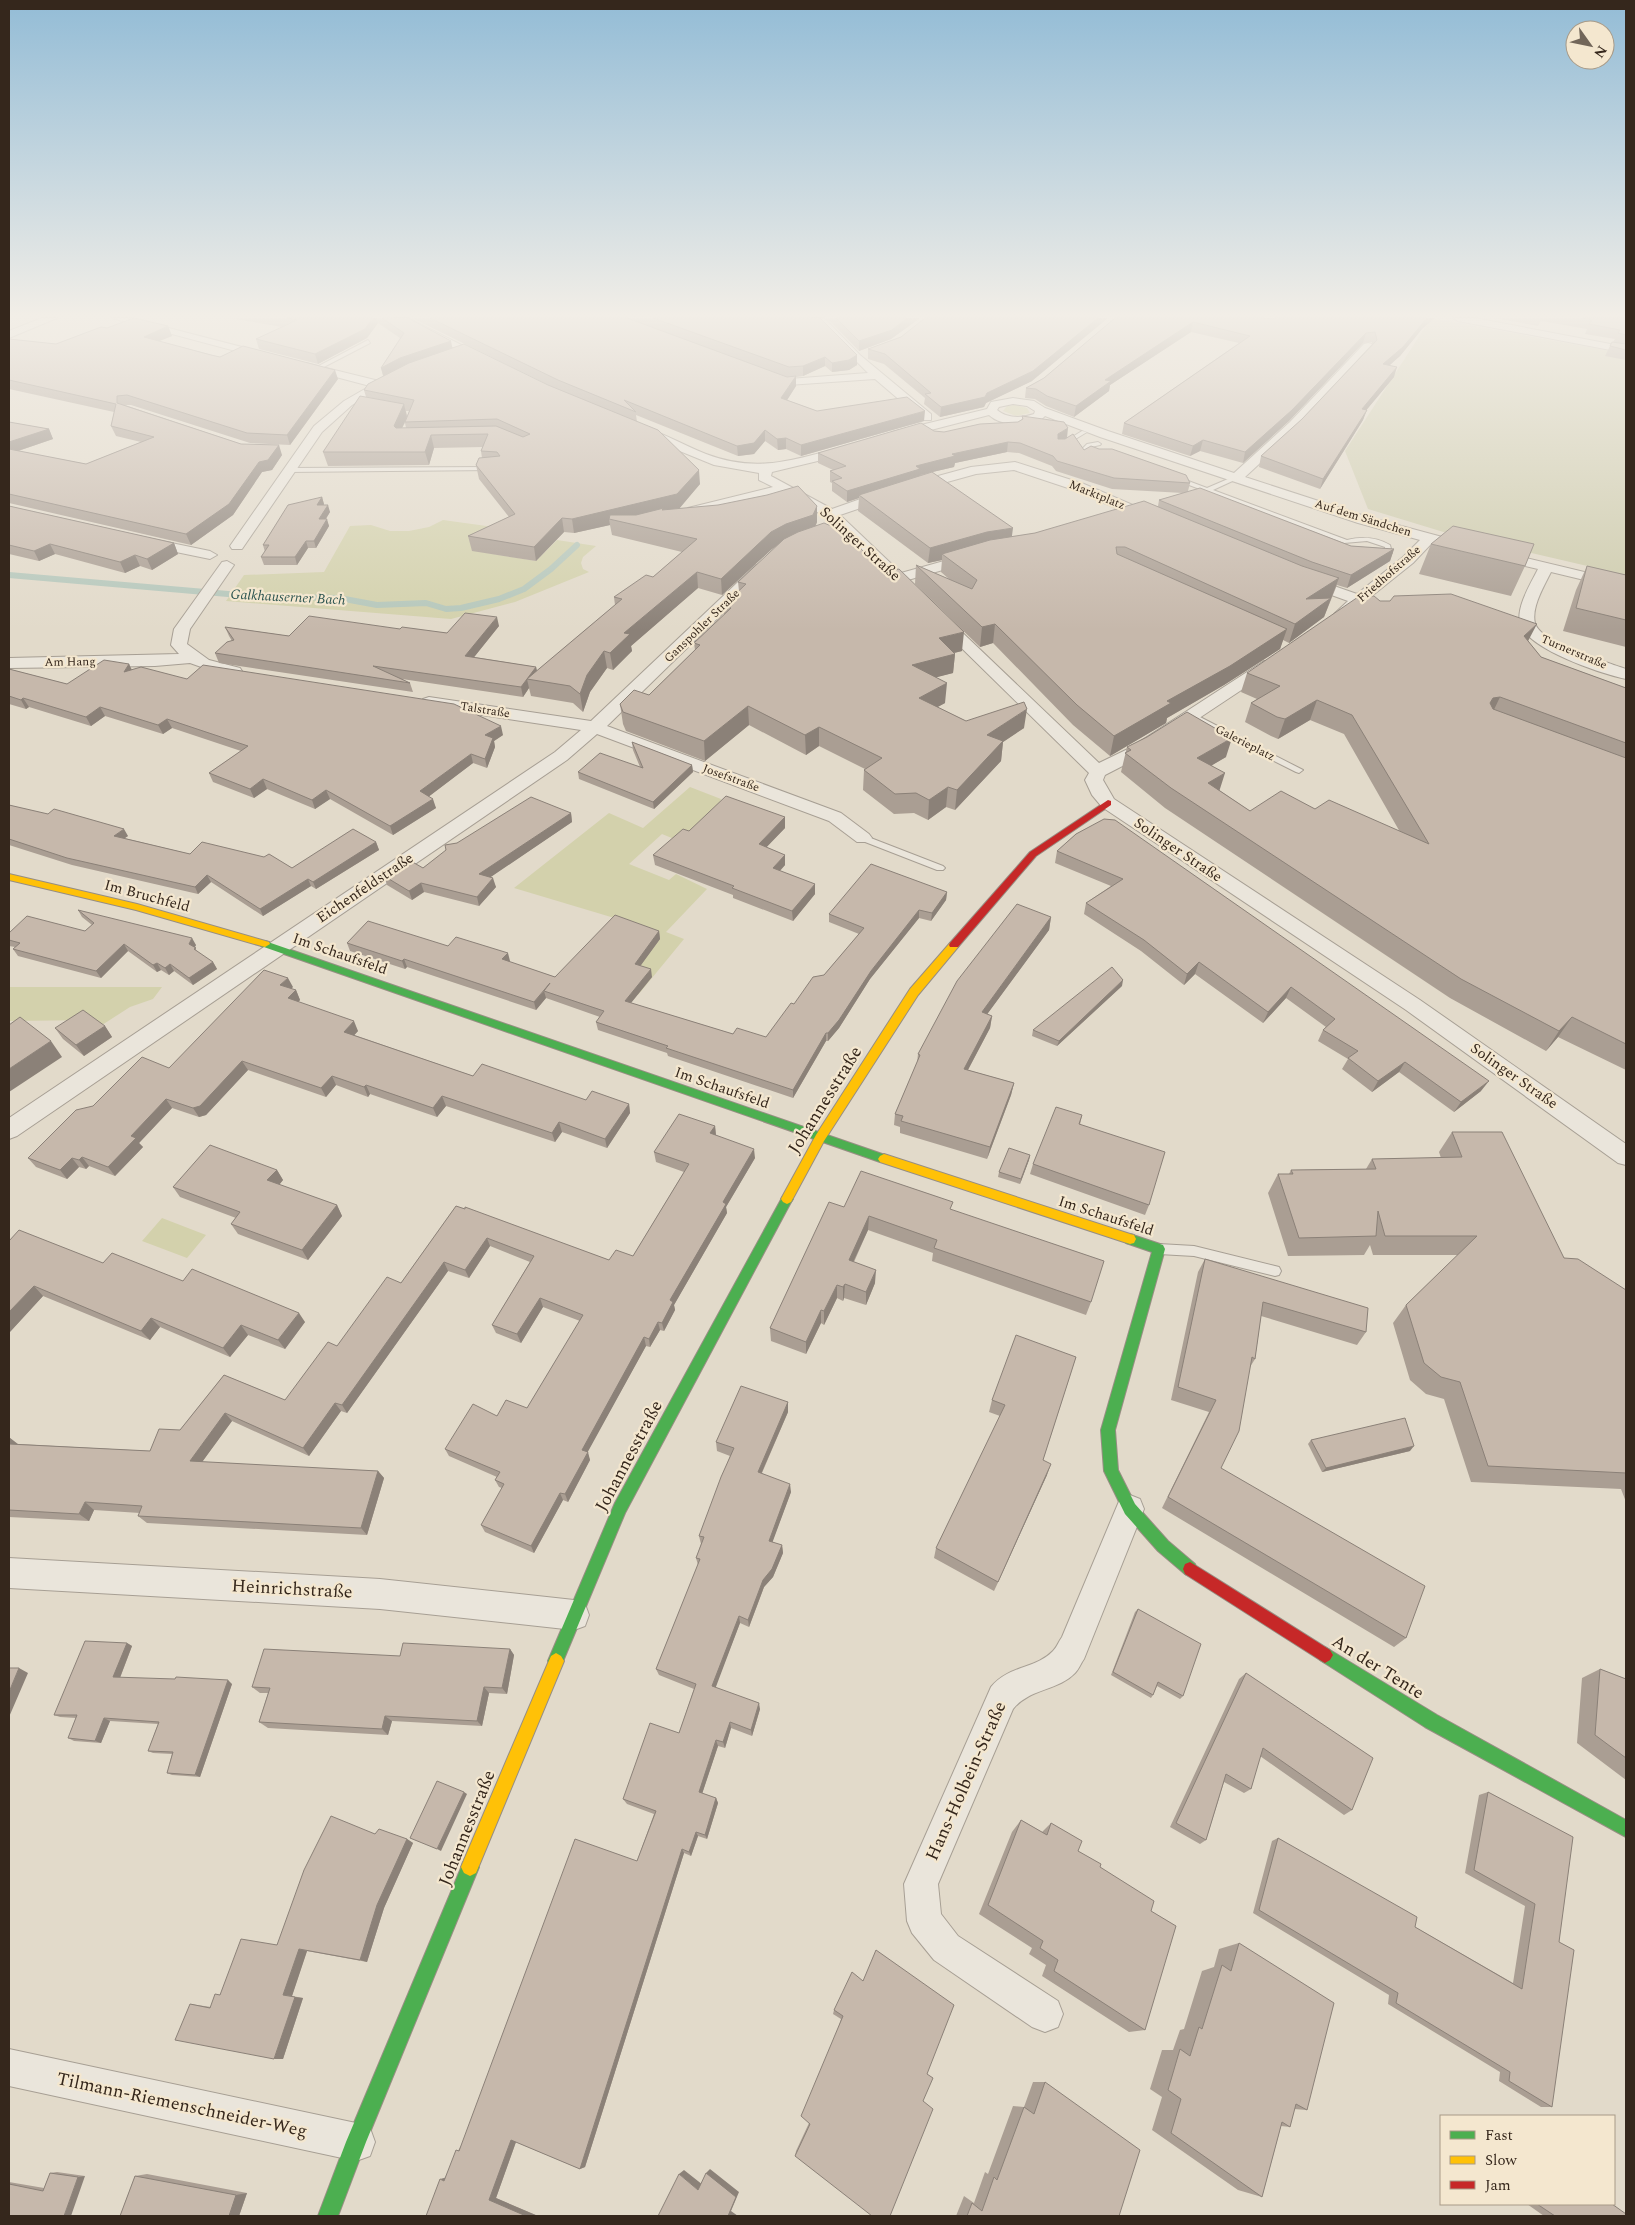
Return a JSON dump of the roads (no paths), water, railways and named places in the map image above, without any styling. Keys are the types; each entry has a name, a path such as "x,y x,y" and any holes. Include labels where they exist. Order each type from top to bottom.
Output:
{"street":[{"path":"237,546 301,451 318,429 328,422"},
{"path":"935,422 939,424 1006,424"},
{"path":"883,439 923,431 948,422"},
{"path":"1019,424 1024,422"},
{"name":"Auf dem Sändchen","path":"1067,422 1101,439"},
{"path":"1237,477 1297,422"},
{"name":"Auf dem Sändchen","path":"1006,424 1084,432 1101,439 1237,477 1363,520 1455,545"},
{"path":"631,427 723,464 766,469 809,461 856,447"},
{"path":"284,450 301,451"},
{"path":"1026,468 1038,460"},
{"path":"963,462 975,470"},
{"name":"Marktplatz","path":"831,514 888,494 975,470 998,467 1026,468 1167,524"},
{"name":"Solinger Straße","path":"766,469 764,476 831,514 846,527 1079,756 1098,772 1094,780 1096,787 1108,803 1414,1005 1624,1148"},
{"path":"682,514 786,488"},
{"name":"Marktplatz","path":"1121,519 1167,508"},
{"path":"798,542 846,527"},
{"path":"130,538 210,555 221,548 237,546 247,548 246,557 227,565 200,602 182,629 179,645 190,658 210,668 250,674"},
{"name":"Friedhofstraße","path":"1328,624 1360,600 1429,538"},
{"path":"1481,551 1626,586"},
{"path":"898,578 986,553"},
{"path":"210,555 212,562 227,565"},
{"name":"Ganspohler Straße","path":"595,727 699,630 771,559"},
{"name":"Turnerstraße","path":"1546,567 1536,586 1528,619 1532,632 1545,642 1626,674"},
{"path":"1293,576 1360,600 1378,615"},
{"path":"1098,772 1136,752 1286,654"},
{"name":"Am Hang","path":"9,663 155,661 190,658"},
{"name":"Talstraße","path":"417,700 595,727"},
{"name":"Josefstraße","path":"595,727 835,817 863,838"},
{"name":"Eichenfeldstraße","path":"9,1130 561,756 595,727"},
{"name":"Johannesstraße","path":"328,2216 356,2142 620,1508 820,1138 914,992 984,909 1033,854 1108,803"},
{"name":"Im Bruchfeld","path":"9,877 137,907 277,948"},
{"name":"Im Schaufsfeld","path":"277,948 820,1138 1159,1249"},
{"path":"1130,1510 1111,1471 1108,1430 1159,1249"},
{"name":"An der Tente","path":"1130,1510 1163,1546 1194,1573 1431,1721 1626,1828"},
{"name":"Hans-Holbein-Straße","path":"1045,2014 946,1948 924,1921 920,1884 1002,1698 1011,1687 1051,1671 1064,1662 1073,1648 1130,1510"},
{"name":"Heinrichstraße","path":"9,1574 380,1594 574,1615"},
{"name":"Tilmann-Riemenschneider-Weg","path":"9,2067 356,2142"}],"lane":[{"path":"1060,447 1084,432"},
{"path":"1101,439 1084,450 1091,455 1102,457 1111,455"},
{"path":"288,470 499,469"},
{"path":"1164,474 1346,542 1362,538 1379,540 1388,546 1389,553 1377,555"},
{"path":"1194,494 1237,477"},
{"name":"Galerieplatz","path":"1191,716 1299,770"},
{"path":"863,838 940,868"},
{"path":"1159,1249 1194,1252 1275,1271"}],"waterway":[{"name":"Galkhauserner Bach","path":"9,575 251,596 339,598 377,605 426,603 446,609 461,608 499,599 524,589 551,569 577,545"}]}
